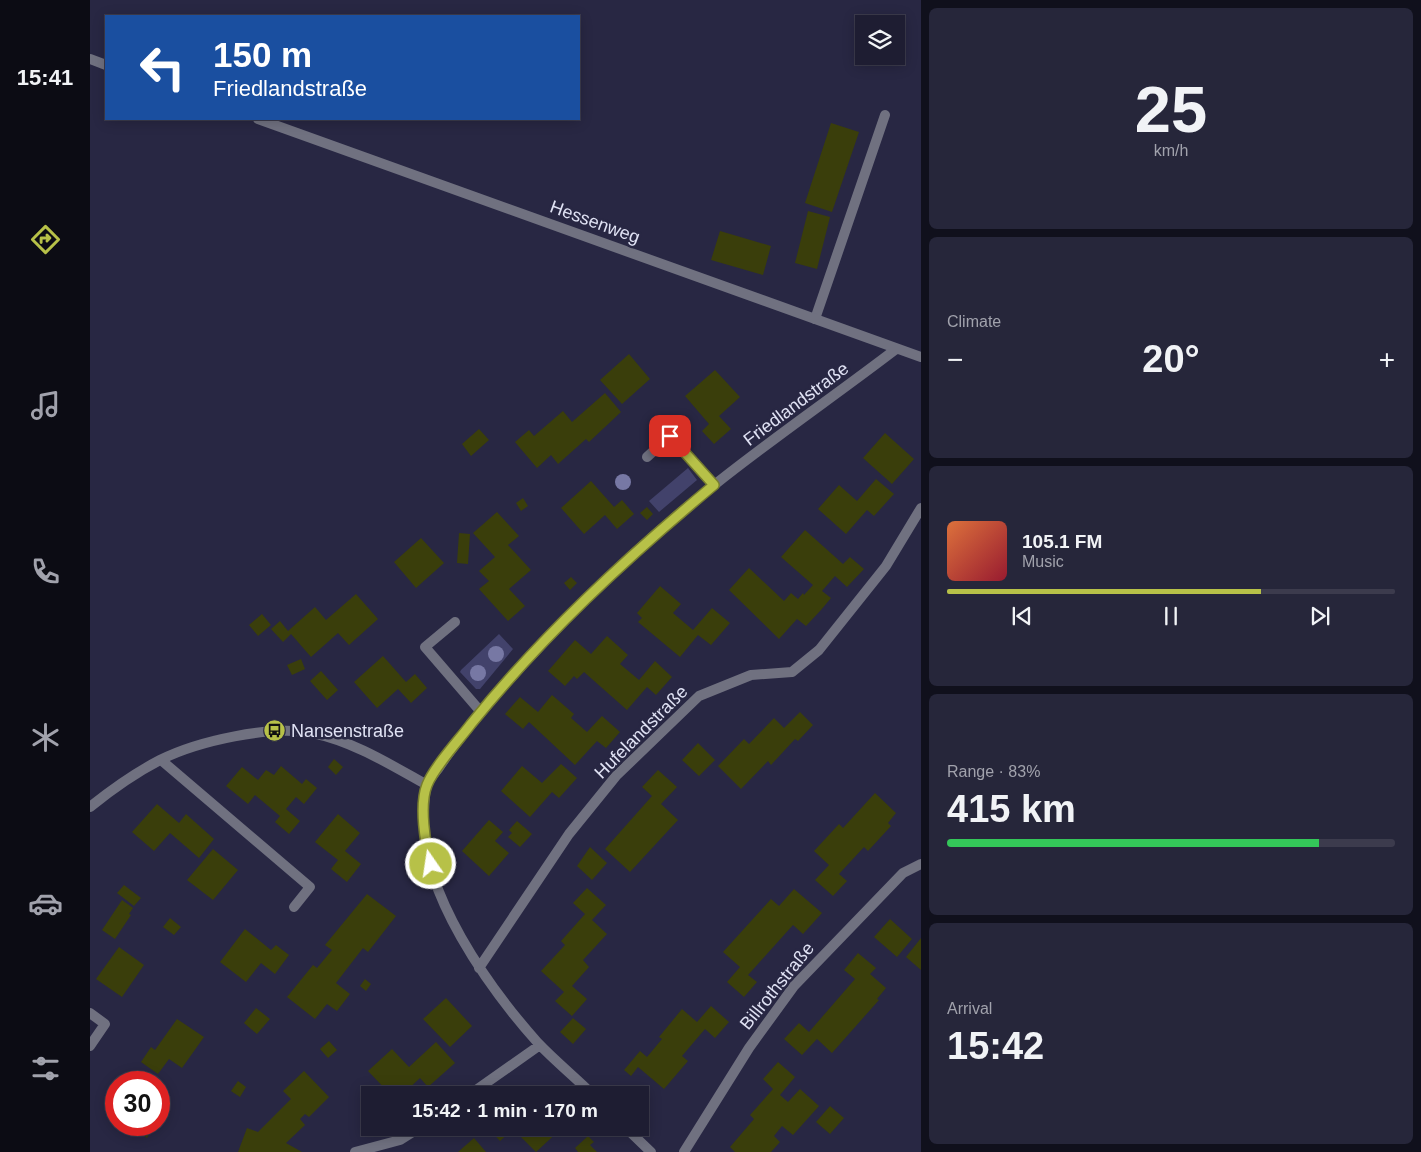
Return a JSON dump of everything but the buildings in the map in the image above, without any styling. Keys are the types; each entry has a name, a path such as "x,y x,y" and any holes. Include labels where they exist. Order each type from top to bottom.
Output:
{"street":[{"path":"90,59 105,64"},
{"path":"815,319 885,115"},
{"name":"Hessenweg","path":"261,120 921,357"},
{"name":"Friedlandstraße","path":"583,1086 540,1045 512,1012 479,968 440,896 426,848 423,818 427,786 451,750 481,712 550,635 600,585 654,535 714,485 896,349"},
{"path":"647,456 670,436 714,485"},
{"name":"Hufelandstraße","path":"479,968 569,834 616,776 699,696 751,675 792,672 819,650 886,566 921,508"},
{"path":"455,622 425,647 481,712"},
{"path":"90,807 126,781 161,760 222,740 275,731 312,733 351,745 427,786"},
{"path":"161,760 310,887 294,906"},
{"name":"Billrothstraße","path":"684,1152 749,1048 794,986 903,872 921,864"},
{"path":"90,1013 105,1024 90,1046"},
{"path":"482,1086 540,1045"},
{"path":"355,1152 400,1140 406,1136"},
{"path":"634,1136 651,1152"}],"shaded area":[{"path":"688,468 697,480 659,512 649,501"},
{"path":"499,634 513,649 480,689 476,689 460,672"}],"place":[{"name":"Nansenstraße","path":"275,731"}],"route":[{"path":"431,864 426,848 423,818 427,786 451,750 481,712 550,635 654,535 714,485 670,436"}]}
